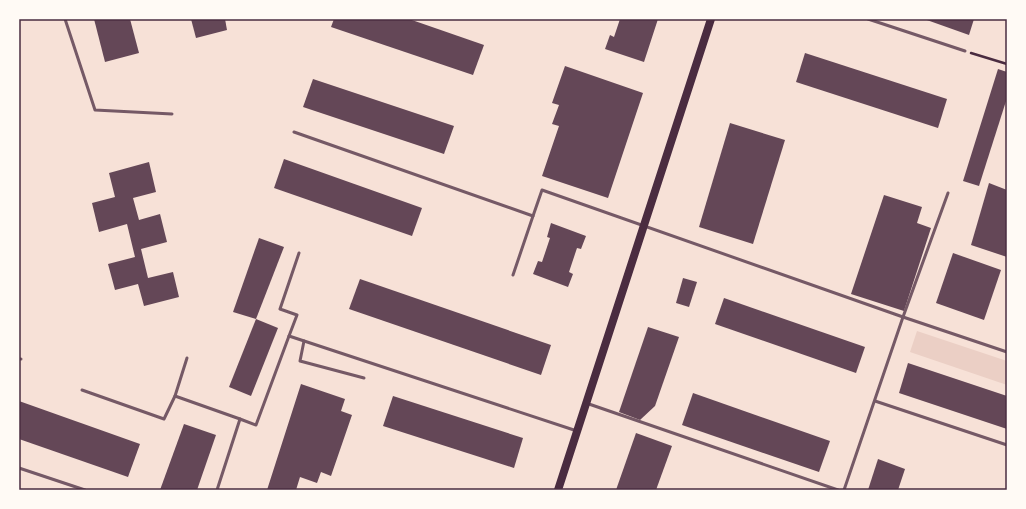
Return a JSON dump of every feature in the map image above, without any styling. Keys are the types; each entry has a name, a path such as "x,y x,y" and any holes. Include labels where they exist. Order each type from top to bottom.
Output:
{"main road":[{"path":"558,490 711,19"}],"lane":[{"path":"65,19 95,110 172,114"},
{"path":"868,19 965,51"},
{"path":"294,132 533,216"},
{"path":"513,275 542,190 1007,352"},
{"path":"844,490 903,317 948,193"},
{"path":"175,396 256,425 297,315 280,309 299,254"},
{"path":"290,336 304,342 577,431"},
{"path":"304,342 300,361 364,378"},
{"path":"82,390 164,419 175,396 187,358"},
{"path":"875,401 1007,445"},
{"path":"586,403 838,490"},
{"path":"217,490 240,419"},
{"path":"19,468 85,490"}],"path":[{"path":"965,51 1007,64"}],"shaded area":[{"path":"917,331 1007,361 1007,385 910,352"}],"building":[{"path":"94,19 130,19 139,53 105,62"},
{"path":"191,19 225,19 227,30 196,38"},
{"path":"334,19 409,19 484,45 473,75 331,27"},
{"path":"620,19 658,19 644,62 605,49 610,35 614,37"},
{"path":"924,19 974,19 969,35"},
{"path":"805,53 947,99 938,128 796,82"},
{"path":"565,66 643,93 608,198 542,176 559,126 552,124 559,105 552,103"},
{"path":"998,69 1007,72 1007,98 979,186 963,181"},
{"path":"313,79 454,126 444,154 303,107"},
{"path":"730,123 785,140 753,244 699,227"},
{"path":"284,159 422,208 412,236 274,188"},
{"path":"149,162 156,192 133,198 139,220 160,214 167,242 141,249 148,278 173,272 179,297 144,306 138,284 115,290 108,264 135,257 127,224 99,232 92,203 115,197 109,173"},
{"path":"989,183 1007,190 1007,257 971,245"},
{"path":"884,195 922,207 917,223 931,228 904,311 851,294"},
{"path":"551,223 586,236 581,249 577,248 569,272 573,274 568,287 533,274 538,261 542,262 550,238 547,237"},
{"path":"259,238 284,247 256,319 233,312"},
{"path":"953,253 1001,270 984,320 936,303"},
{"path":"683,278 697,282 689,307 676,303"},
{"path":"360,279 551,345 541,375 349,309"},
{"path":"724,298 865,347 856,373 715,324"},
{"path":"256,319 278,328 251,396 229,387"},
{"path":"648,327 679,337 655,406 640,420 619,412"},
{"path":"908,363 1007,396 1007,429 899,393"},
{"path":"301,384 345,399 341,411 352,415 331,476 321,472 317,483 300,477 296,490 267,490"},
{"path":"693,393 830,441 819,472 682,425"},
{"path":"393,396 523,438 514,468 383,426"},
{"path":"19,401 140,444 128,477 19,439"},
{"path":"184,424 216,435 197,490 160,490"},
{"path":"636,433 672,446 656,490 616,490"},
{"path":"878,459 905,469 898,490 868,490"}]}
